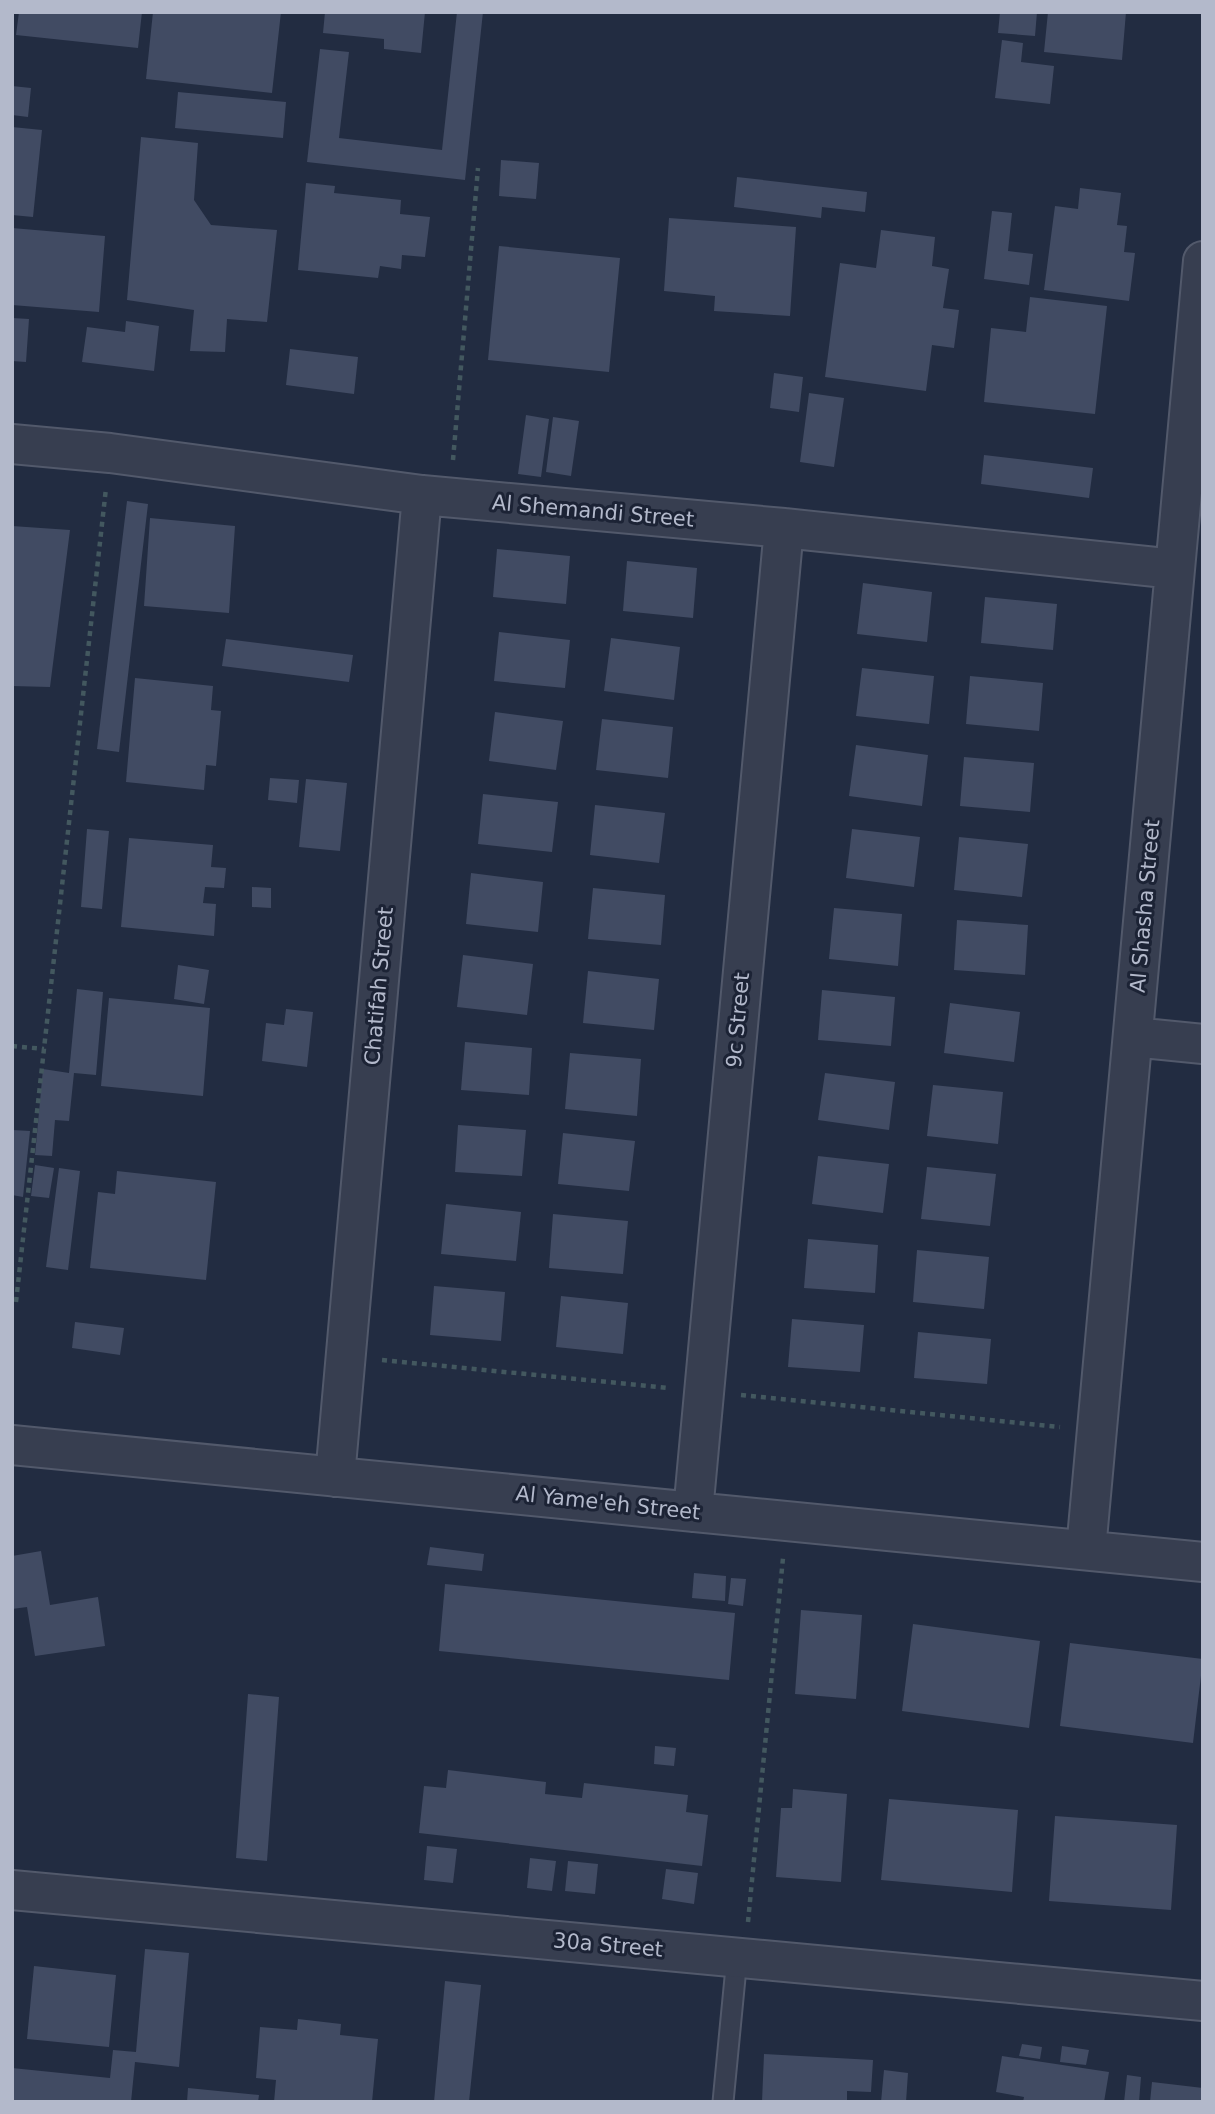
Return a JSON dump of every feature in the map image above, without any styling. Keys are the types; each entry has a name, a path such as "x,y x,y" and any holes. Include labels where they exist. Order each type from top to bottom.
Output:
{"street":[{"name":"Al Shasha Street","path":"1086,1550 1203,261"},
{"name":"Al Shemandi Street","path":"12,444 110,453 436,496 784,528 1175,569"},
{"name":"Chatifah Street","path":"335,1477 436,496"},
{"name":"9c Street","path":"693,1512 784,528"},
{"path":"1133,1037 1203,1044"},
{"name":"Al Yame'eh Street","path":"12,1446 1203,1562"},
{"name":"30a Street","path":"12,1890 1203,2001"}],"lane":[{"path":"723,2102 741,1958"}],"path":[{"path":"436,496 478,168"},
{"path":"16,1302 110,453"},
{"path":"12,1045 44,1049"},
{"path":"741,1958 786,1521"}],"building":[{"path":"19,12 142,12 138,48 16,35"},
{"path":"153,12 281,12 272,93 146,79"},
{"path":"325,12 425,12 421,53 384,49 384,39 323,33"},
{"path":"457,12 483,12 465,180 307,162 320,49 349,52 339,138 442,150"},
{"path":"1000,12 1037,12 1035,36 998,33"},
{"path":"1048,12 1126,12 1122,60 1044,52"},
{"path":"1002,40 1023,43 1021,62 1054,66 1050,104 995,98"},
{"path":"12,86 31,88 28,117 12,115"},
{"path":"178,92 286,102 283,138 175,128"},
{"path":"12,127 42,130 33,217 12,215"},
{"path":"141,137 198,143 194,200 211,225 277,230 267,322 227,319 225,352 190,351 194,310 127,300"},
{"path":"501,160 539,163 536,199 499,196"},
{"path":"737,177 867,192 865,212 822,207 821,218 734,207"},
{"path":"306,183 335,186 334,193 401,200 400,214 430,217 425,257 402,255 401,269 380,266 378,278 298,270"},
{"path":"1080,188 1121,193 1117,225 1127,226 1124,252 1135,253 1129,301 1044,290 1055,206 1078,209"},
{"path":"992,211 1012,213 1008,251 1033,254 1029,285 984,279"},
{"path":"669,218 796,227 790,316 714,311 715,296 664,291"},
{"path":"12,228 105,236 99,312 12,305"},
{"path":"881,230 935,237 932,266 949,269 943,308 959,310 954,348 932,345 926,391 825,377 840,263 876,268"},
{"path":"499,246 620,258 609,372 488,360"},
{"path":"1030,297 1107,306 1095,414 984,402 991,328 1026,332"},
{"path":"12,318 29,319 26,362 12,361"},
{"path":"126,321 159,326 154,371 82,362 87,327 125,332"},
{"path":"290,349 358,357 354,394 286,385"},
{"path":"774,373 803,377 799,412 770,408"},
{"path":"809,393 844,398 834,467 800,462"},
{"path":"526,415 549,419 541,477 518,474"},
{"path":"553,417 579,421 571,476 546,472"},
{"path":"984,455 1093,468 1089,498 981,484"},
{"path":"127,501 148,504 119,752 97,749"},
{"path":"150,518 235,526 229,613 144,606"},
{"path":"12,526 70,530 50,687 12,686"},
{"path":"497,549 570,556 566,604 493,597"},
{"path":"627,561 697,568 693,618 623,611"},
{"path":"863,583 932,592 927,642 857,634"},
{"path":"985,597 1057,604 1053,650 981,643"},
{"path":"499,632 570,640 565,688 494,681"},
{"path":"611,638 680,647 674,700 604,691"},
{"path":"226,639 353,655 349,682 222,666"},
{"path":"862,668 934,676 929,724 856,716"},
{"path":"970,676 1043,683 1039,731 966,724"},
{"path":"135,678 213,686 211,710 221,711 216,766 206,765 204,790 126,782"},
{"path":"495,712 563,721 556,770 489,761"},
{"path":"602,719 673,727 668,778 596,770"},
{"path":"856,745 928,755 922,806 849,796"},
{"path":"964,757 1034,763 1030,812 960,806"},
{"path":"270,778 299,780 297,803 268,800"},
{"path":"306,779 347,783 340,851 299,847"},
{"path":"483,794 558,802 552,852 478,844"},
{"path":"595,805 665,813 659,863 590,855"},
{"path":"87,829 109,831 102,909 81,907"},
{"path":"852,829 920,837 914,887 846,878"},
{"path":"959,837 1028,844 1022,897 954,890"},
{"path":"129,838 213,845 211,867 226,868 224,888 205,887 203,903 216,904 214,936 121,927"},
{"path":"471,873 543,882 538,932 466,924"},
{"path":"252,887 271,888 271,908 252,907"},
{"path":"593,888 665,895 661,945 588,939"},
{"path":"834,908 902,914 898,966 829,959"},
{"path":"957,920 1028,925 1025,975 954,970"},
{"path":"463,955 533,964 527,1015 457,1007"},
{"path":"178,965 209,970 204,1004 174,999"},
{"path":"588,971 659,979 654,1030 583,1023"},
{"path":"77,989 103,992 96,1075 74,1073 69,1121 55,1120 52,1156 35,1155 43,1069 69,1073"},
{"path":"822,990 895,997 891,1046 818,1040"},
{"path":"109,998 210,1008 203,1096 101,1086"},
{"path":"950,1003 1020,1012 1014,1062 944,1053"},
{"path":"286,1009 313,1012 307,1067 262,1061 266,1023 284,1025"},
{"path":"465,1042 532,1048 529,1095 461,1090"},
{"path":"570,1053 641,1059 637,1116 565,1109"},
{"path":"825,1073 895,1082 889,1130 818,1120"},
{"path":"933,1085 1003,1092 998,1144 927,1136"},
{"path":"458,1125 526,1130 522,1176 455,1172"},
{"path":"12,1130 30,1131 23,1197 12,1195"},
{"path":"563,1133 635,1141 629,1191 558,1184"},
{"path":"818,1156 889,1164 883,1213 812,1204"},
{"path":"35,1165 54,1168 49,1198 31,1196"},
{"path":"927,1167 996,1174 990,1226 921,1219"},
{"path":"59,1168 80,1171 68,1270 46,1267"},
{"path":"117,1171 216,1182 206,1280 90,1268 98,1192 115,1194"},
{"path":"446,1204 521,1212 516,1261 441,1254"},
{"path":"553,1214 628,1221 623,1274 549,1268"},
{"path":"808,1239 878,1245 875,1293 804,1288"},
{"path":"917,1250 989,1257 984,1309 913,1302"},
{"path":"434,1286 505,1292 501,1341 430,1335"},
{"path":"561,1296 628,1303 623,1354 556,1347"},
{"path":"792,1319 864,1325 860,1372 788,1367"},
{"path":"75,1322 124,1328 120,1355 72,1348"},
{"path":"918,1332 991,1339 987,1384 914,1378"},
{"path":"430,1547 484,1554 482,1571 427,1565"},
{"path":"41,1551 50,1605 98,1597 105,1646 35,1656 27,1607 12,1609 12,1556"},
{"path":"694,1573 726,1576 725,1601 692,1598"},
{"path":"731,1578 746,1579 743,1606 728,1604"},
{"path":"445,1584 735,1613 729,1680 439,1651"},
{"path":"801,1610 862,1615 856,1699 795,1694"},
{"path":"913,1624 1040,1641 1029,1728 902,1711"},
{"path":"1070,1643 1203,1659 1193,1743 1060,1726"},
{"path":"248,1694 279,1697 267,1861 236,1858"},
{"path":"655,1746 676,1748 674,1766 654,1764"},
{"path":"448,1770 546,1782 545,1794 582,1798 584,1783 688,1795 686,1812 708,1815 702,1866 419,1833 424,1786 446,1788"},
{"path":"793,1789 847,1794 841,1882 776,1877 781,1808 792,1808"},
{"path":"889,1799 1018,1810 1012,1892 881,1880"},
{"path":"1055,1816 1177,1825 1171,1910 1049,1901"},
{"path":"427,1846 457,1849 453,1883 424,1880"},
{"path":"530,1858 556,1861 552,1891 527,1888"},
{"path":"568,1861 598,1864 595,1894 565,1891"},
{"path":"666,1869 698,1873 694,1904 662,1899"},
{"path":"145,1949 189,1953 179,2067 135,2062 131,2102 12,2102 12,2068 110,2078 113,2050 136,2052"},
{"path":"34,1966 116,1975 109,2047 27,2039"},
{"path":"445,1981 481,1985 469,2102 434,2102"},
{"path":"298,2019 341,2024 340,2035 378,2039 372,2102 274,2102 276,2080 256,2078 260,2027 297,2030"},
{"path":"1022,2044 1042,2047 1040,2059 1019,2056"},
{"path":"1062,2046 1089,2050 1086,2065 1060,2062"},
{"path":"764,2054 873,2060 871,2092 847,2091 847,2102 762,2102"},
{"path":"1002,2056 1109,2072 1104,2102 1023,2102 1024,2097 996,2092"},
{"path":"884,2070 908,2073 906,2102 881,2102"},
{"path":"1127,2075 1141,2077 1139,2102 1124,2102"},
{"path":"1152,2082 1203,2088 1203,2102 1150,2102"},
{"path":"188,2088 259,2095 258,2102 187,2102"}]}
